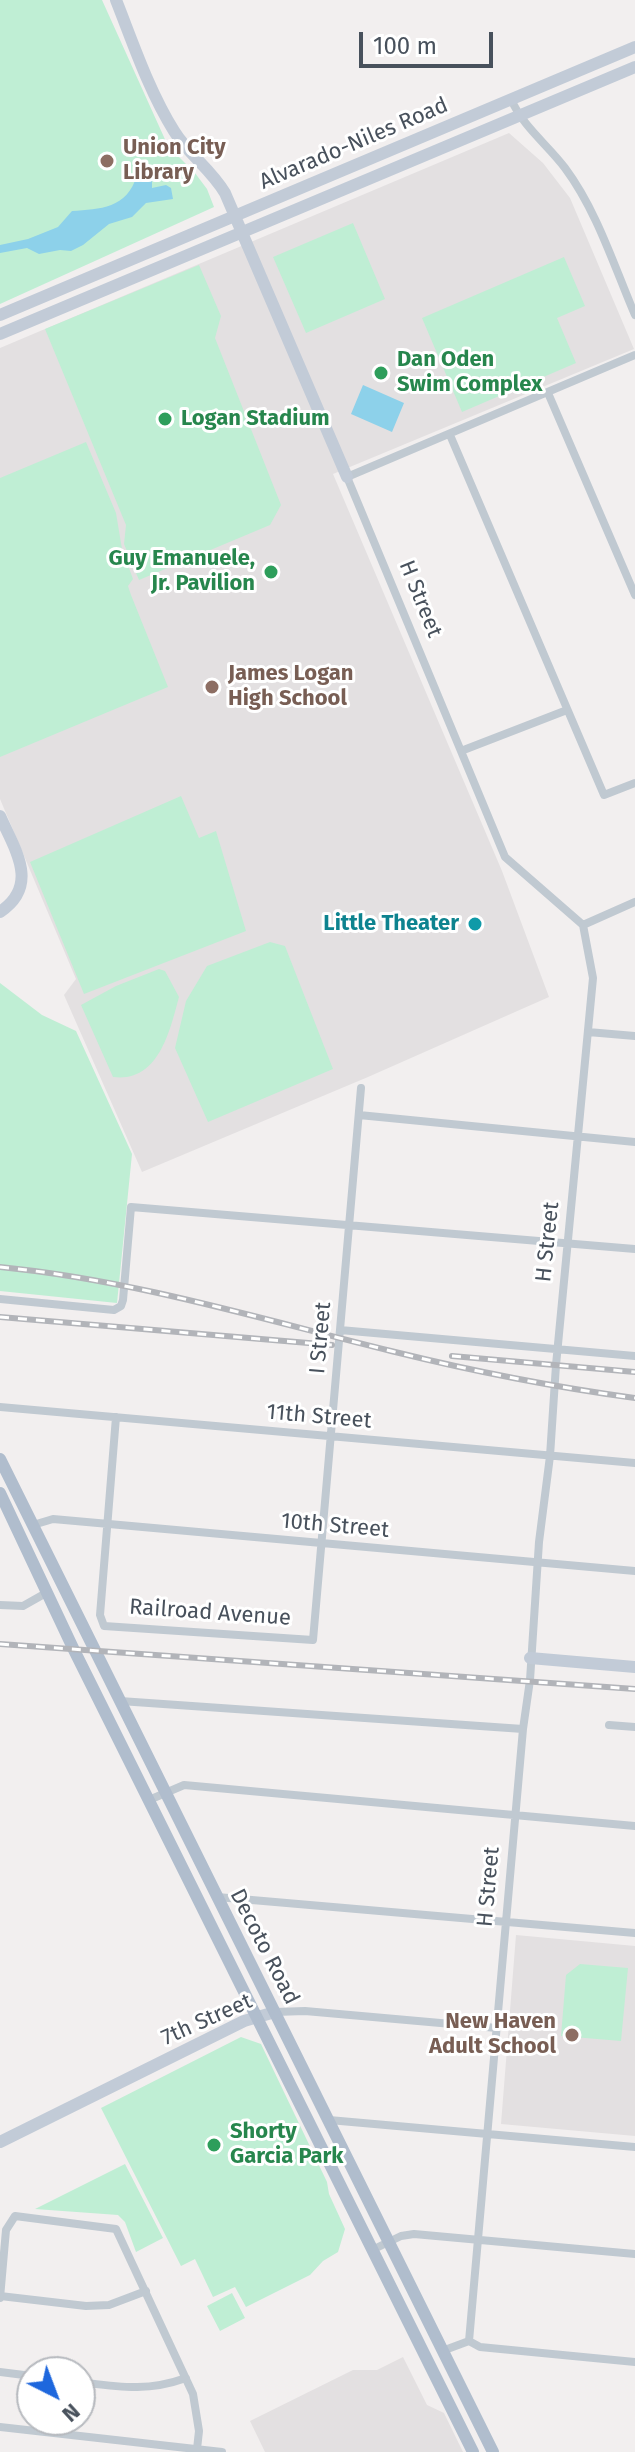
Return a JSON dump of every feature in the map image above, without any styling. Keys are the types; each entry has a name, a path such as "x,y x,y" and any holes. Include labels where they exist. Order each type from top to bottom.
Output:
{"main road":[{"name":"H Street","path":"116,0 174,133 217,178 236,216 347,477"},
{"name":"Alvarado-Niles Road","path":"0,315 635,47"},
{"name":"Alvarado-Niles Road","path":"0,334 635,67"},
{"path":"0,816 20,861 22,874 17,897 0,912"},
{"name":"Decoto Road","path":"0,1459 493,2452"},
{"name":"Decoto Road","path":"0,1493 46,1593 473,2452"},
{"path":"530,1658 635,1667"},
{"name":"7th Street","path":"0,2142 256,2017 275,2012"}],"street":[{"path":"511,99 518,116 566,169 599,227 635,315"},
{"path":"347,477 635,355"},
{"path":"548,393 635,595"},
{"path":"450,435 604,795 635,783"},
{"name":"H Street","path":"347,477 505,857 583,925 593,978 550,1456 537,1563 530,1680 523,1729 469,2341"},
{"path":"461,751 567,710"},
{"path":"583,925 635,902"},
{"path":"588,1032 635,1036"},
{"name":"I Street","path":"313,1640 361,1088"},
{"path":"359,1115 635,1142"},
{"path":"0,1299 114,1310 121,1306 131,1207 635,1249"},
{"path":"340,1330 635,1356"},
{"name":"11th Street","path":"0,1407 635,1463"},
{"path":"107,1523 116,1417"},
{"name":"10th Street","path":"33,1525 53,1519 107,1523 635,1571"},
{"name":"Railroad Avenue","path":"107,1523 100,1615 104,1626 313,1640"},
{"path":"0,1605 23,1606 46,1593"},
{"path":"120,1701 523,1729"},
{"path":"609,1725 635,1727"},
{"path":"149,1800 184,1785 635,1826"},
{"path":"217,1897 635,1933"},
{"name":"7th Street","path":"275,2012 305,2011 497,2028"},
{"path":"329,2120 635,2147"},
{"path":"146,2291 109,2305 86,2306 0,2297 6,2230 15,2216 116,2229 146,2291 186,2378 197,2411 197,2449"},
{"path":"372,2250 414,2234 635,2254"},
{"path":"442,2351 469,2341 480,2347 635,2362"},
{"path":"96,2384 155,2388 186,2378"},
{"path":"0,2427 222,2452"}],"shaded area":[{"name":"James Logan High School","path":"509,133 543,163 570,198 634,349 333,474 502,871 549,997 142,1172 64,995 76,979 0,799 0,348"},
{"name":"New Haven Adult School","path":"516,1935 635,1946 635,2136 501,2124"},
{"path":"403,2357 427,2405 444,2413 463,2452 265,2452 250,2421 353,2370 377,2370"}],"green space":[{"path":"0,0 102,0 168,146 195,173 207,189 214,207 0,304"},
{"path":"353,223 385,299 306,333 273,257"},
{"path":"564,257 585,306 557,318 576,363 462,412 422,318"},
{"name":"Logan Stadium","path":"199,265 221,316 215,338 281,505 270,525 139,580 124,544 126,525 45,329"},
{"path":"86,442 116,513 122,549 133,579 128,586 168,687 0,757 0,478"},
{"path":"181,796 199,838 216,831 246,931 84,994 30,862"},
{"path":"270,942 285,946 333,1069 208,1122 175,1048 186,1001 207,966"},
{"path":"159,969 165,971 179,997 166,1038 152,1063 141,1072 129,1077 113,1077 81,1005 116,986"},
{"path":"0,983 42,1015 76,1031 132,1154 117,1303 0,1291"},
{"path":"580,1964 628,1968 621,2041 561,2036 566,1975"},
{"name":"Shorty Garcia Park","path":"241,2037 261,2044 327,2182 329,2194 345,2229 338,2252 323,2261 310,2275 246,2307 235,2287 213,2297 195,2259 181,2266 101,2108"},
{"path":"125,2164 163,2238 136,2252 125,2222 118,2215 35,2209"},
{"path":"232,2293 245,2318 220,2331 207,2306"}],"water":[{"path":"145,171 152,173 152,188 166,185 171,188 173,199 146,203 132,217 109,224 71,251 39,254 27,248 0,253 0,245 28,239 58,227 72,211 102,208 119,201 127,195 137,175"},
{"path":"363,385 404,403 392,432 351,414"}],"railway":[{"path":"0,1267 148,1291 452,1365 543,1384 635,1398"},
{"path":"0,1317 332,1345"},
{"path":"452,1356 635,1372"},
{"path":"0,1644 635,1689"}],"place":[{"name":"Union City Library","path":"107,161"},
{"name":"Dan Oden Swim Complex","path":"381,373"},
{"name":"Logan Stadium","path":"165,419"},
{"name":"Guy Emanuele, Jr. Pavilion","path":"271,572"},
{"name":"James Logan High School","path":"212,687"},
{"name":"Little Theater","path":"475,924"},
{"name":"New Haven Adult School","path":"572,2035"},
{"name":"Shorty Garcia Park","path":"214,2145"}]}
